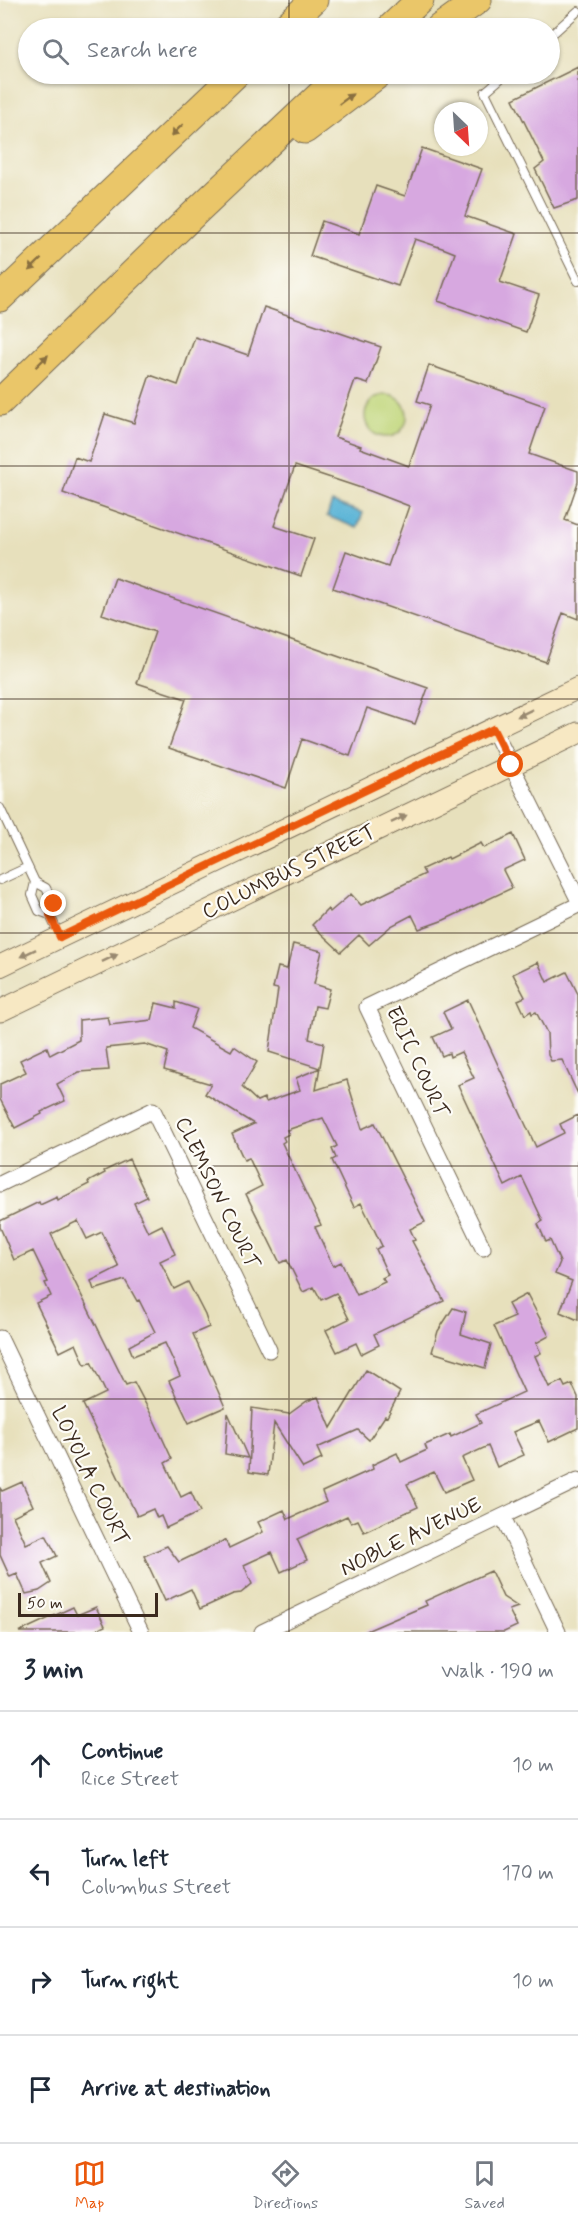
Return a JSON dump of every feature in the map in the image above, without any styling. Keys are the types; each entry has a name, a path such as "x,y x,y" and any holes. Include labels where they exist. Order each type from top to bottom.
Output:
{"highway":[{"path":"285,18 300,0"},
{"path":"295,18 314,0"},
{"path":"401,18 420,0"},
{"path":"453,18 478,0"},
{"path":"0,298 226,84"},
{"path":"0,402 331,84"},
{"path":"198,210 366,84"}],"main road":[{"name":"COLUMBUS STREET","path":"0,966 578,688"},
{"name":"COLUMBUS STREET","path":"0,1011 578,732"}],"street":[{"path":"493,729 578,899"},
{"name":"ERIC COURT","path":"483,1248 367,1007 578,905"},
{"name":"CLEMSON COURT","path":"0,1184 153,1110 269,1350"},
{"name":"LOYOLA COURT","path":"0,1338 141,1632"},
{"name":"NOBLE AVENUE","path":"262,1632 578,1480"},
{"path":"503,1516 558,1632"}],"lane":[{"path":"560,27 578,11"},
{"path":"494,84 485,92 578,281"},
{"path":"0,808 35,882 46,888 54,904 50,915 60,937"},
{"path":"0,880 28,867"},
{"path":"35,882 32,895 39,911 50,915"}],"green space":[{"path":"386,395 394,396 401,401 406,408 406,424 401,431 394,436 386,437 378,436 371,431 366,424 365,416 366,408 371,401 378,396"}],"water":[{"path":"332,502 363,513 357,528 327,516"}],"building":[{"path":"578,67 578,200 554,208 535,169 544,162 513,99 543,84 560,84 560,76"},
{"path":"422,148 434,152 434,156 445,156 482,169 465,216 517,234 500,282 539,295 526,332 438,301 455,253 445,249 415,239 398,286 310,256 322,221 359,234 376,186 405,196"},
{"path":"264,307 381,347 368,384 355,380 335,437 409,466 430,405 417,401 429,365 545,406 529,454 578,471 578,482 565,520 578,525 578,619 563,613 546,662 333,588 346,551 388,566 409,506 370,491 295,466 274,526 314,539 301,576 63,493 75,457 89,462 105,414 134,423 150,375 178,385 195,337 248,355"},
{"path":"115,578 428,688 415,724 367,708 350,756 302,739 286,788 169,748 186,699 137,683 155,632 102,614"},
{"path":"513,834 525,860 503,870 512,888 444,920 419,929 412,915 391,926 369,945 359,935 341,952 312,925 328,909 330,912 351,894 361,905 425,874 422,869 481,843 484,848"},
{"path":"293,944 322,951 314,984 330,989 325,1008 315,1006 309,1039 324,1043 320,1068 269,1052 278,989 273,988 278,967 287,969"},
{"path":"538,962 547,982 567,972 578,994 578,1094 562,1060 551,1061 548,1055 547,1033 536,1012 532,1014 531,1011 525,1015 518,1000 525,997 513,974"},
{"path":"468,1000 536,1147 564,1133 560,1124 578,1115 578,1320 560,1312 572,1281 555,1274 560,1262 550,1240 546,1242 538,1224 543,1221 522,1177 505,1186 458,1085 474,1078 461,1052 450,1057 449,1053 442,1056 433,1037 451,1029 443,1012"},
{"path":"176,1002 197,1009 190,1028 231,1051 234,1046 257,1062 242,1087 257,1101 264,1098 266,1102 300,1090 296,1078 320,1068 316,1090 347,1080 362,1129 375,1123 425,1222 410,1229 415,1240 412,1241 444,1301 374,1334 379,1345 361,1354 356,1343 337,1352 326,1330 349,1319 336,1293 321,1300 314,1287 303,1292 287,1260 280,1263 246,1194 262,1186 249,1158 244,1160 232,1134 254,1124 205,1094 211,1084 164,1070 168,1052 145,1044 106,1048 109,1070 79,1072 57,1084 65,1101 15,1128 0,1099 0,1084 26,1072 20,1060 47,1047 50,1055 79,1040 79,1020 108,1017 110,1025 152,1020 156,1003 176,1008","holes":["323,1118 337,1146 332,1149 336,1158 332,1160 354,1207 361,1203 369,1219 382,1246 376,1249 388,1275 382,1278 385,1282 357,1295 341,1262 333,1266 315,1227 321,1225 282,1143 285,1141 283,1137 289,1134 287,1130"]},
{"path":"129,1159 147,1197 134,1203 148,1232 162,1225 175,1254 160,1261 174,1289 188,1282 205,1315 209,1327 193,1334 225,1407 189,1423 169,1381 180,1376 165,1343 133,1356 129,1346 155,1332 139,1300 137,1301 125,1280 94,1290 91,1281 119,1267 102,1232 87,1239 78,1221 51,1234 126,1385 134,1382 153,1418 172,1459 165,1463 181,1497 191,1492 200,1512 166,1528 161,1516 157,1518 153,1509 137,1516 83,1404 106,1393 91,1362 85,1365 76,1344 60,1352 36,1303 51,1296 45,1283 48,1282 33,1251 14,1260 0,1227 0,1221 39,1202 40,1205 57,1197 58,1200 89,1184 88,1182 105,1173 104,1171"},
{"path":"527,1294 549,1336 536,1343 541,1353 535,1356 549,1387 562,1381 565,1387 572,1384 578,1397 578,1428 549,1442 539,1421 513,1432 524,1455 497,1467 488,1446 462,1458 472,1480 444,1492 434,1472 407,1484 418,1507 364,1532 358,1520 351,1523 347,1516 297,1539 307,1560 281,1572 272,1552 244,1565 252,1584 241,1593 233,1594 200,1609 191,1589 165,1601 144,1556 167,1546 179,1562 225,1540 229,1548 263,1532 258,1522 284,1510 288,1519 326,1502 322,1492 373,1469 372,1465 397,1453 401,1462 427,1450 425,1445 450,1434 451,1437 481,1423 476,1414 524,1392 494,1326 515,1317 508,1304"},
{"path":"453,1308 466,1312 461,1334 491,1344 485,1368 432,1352 438,1331"},
{"path":"366,1370 400,1392 387,1417 385,1416 369,1440 358,1430 317,1448 322,1459 303,1468 274,1423 268,1475 249,1472 252,1408 289,1414 307,1401 318,1397 331,1428"},
{"path":"228,1413 248,1458 225,1454"},
{"path":"22,1482 33,1506 13,1516 26,1544 46,1535 57,1556 42,1563 51,1583 39,1591 26,1594 17,1574 10,1577 0,1555 0,1488 2,1491"},
{"path":"491,1571 503,1597 518,1607 509,1610 517,1626 504,1632 364,1632 427,1605 425,1601"},
{"path":"73,1607 77,1615 96,1607 105,1626 92,1632 19,1632"}],"route":[{"path":"54,904 50,915 60,937 493,729 511,765"}]}
